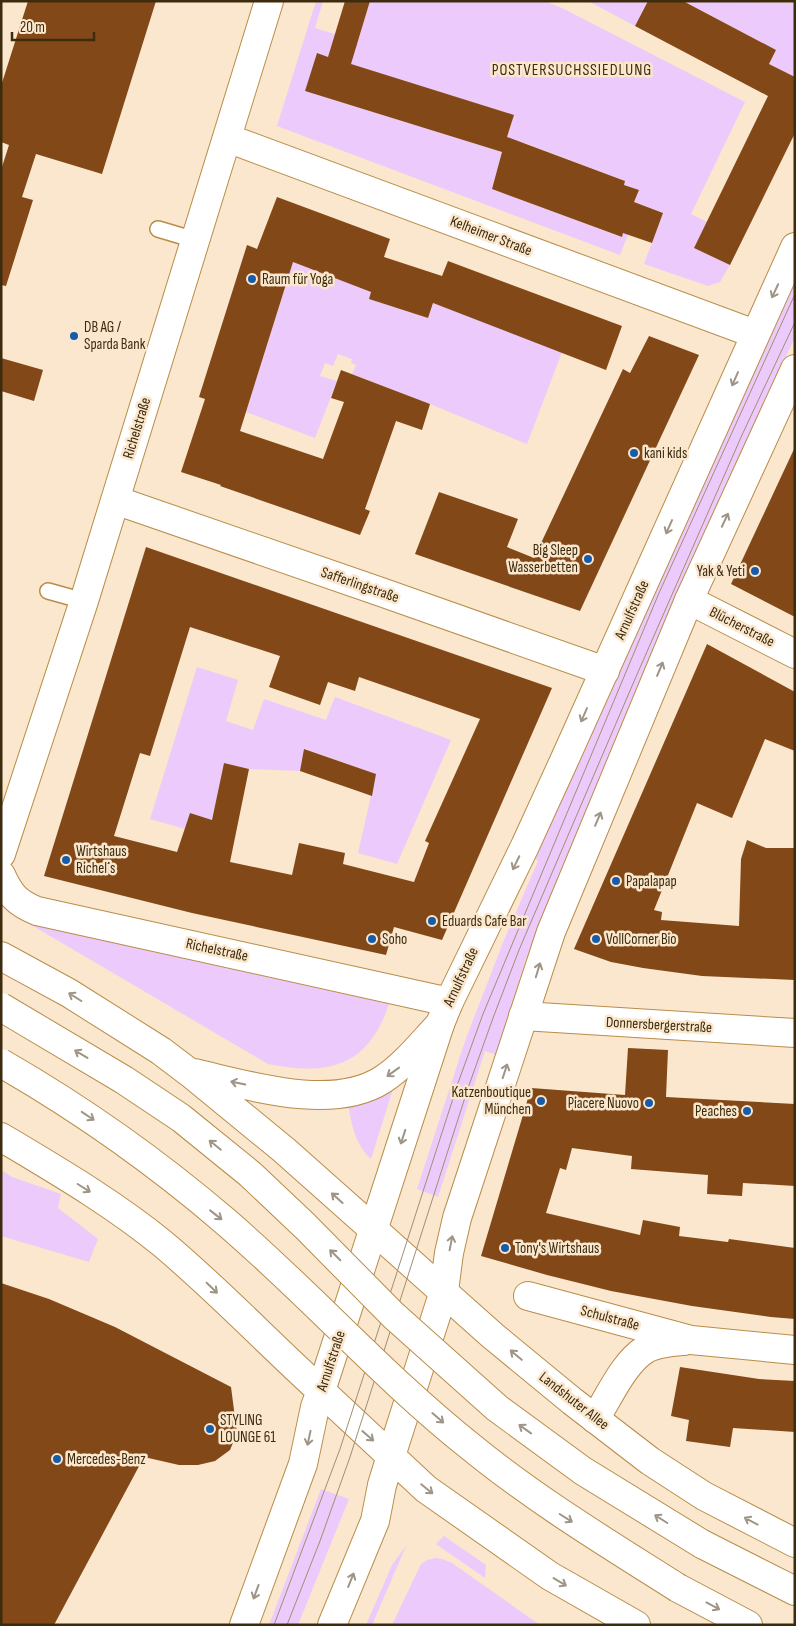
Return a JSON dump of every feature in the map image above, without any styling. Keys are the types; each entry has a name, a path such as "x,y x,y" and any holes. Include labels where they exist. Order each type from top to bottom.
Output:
{"main road":[{"name":"Richelstraße","path":"1,854 84,601 269,1"},
{"name":"Kelheimer Straße","path":"227,138 755,334"},
{"name":"Arnulfstraße","path":"244,1625 300,1472 321,1391 444,1013 525,846 795,247"},
{"path":"332,1625 375,1521 382,1485 444,1291 449,1253 457,1218 550,932 689,600 795,370"},
{"name":"Safferlingstraße","path":"115,500 605,671"},
{"name":"Blücherstraße","path":"689,600 795,654"},
{"name":"Richelstraße","path":"1,876 11,894 23,906 38,912 444,1013"},
{"name":"Landshuter Allee","path":"1,956 69,993 161,1051 190,1073 284,1150 444,1291 477,1323 650,1461 704,1496 795,1543"},
{"path":"1,1007 124,1080 181,1118 250,1174 305,1226 393,1315 497,1408 583,1471 702,1544 795,1591"},
{"path":"190,1073 289,1093 310,1095 340,1095 366,1089 400,1067 444,1013"},
{"name":"Donnersbergerstraße","path":"523,1016 795,1033"},
{"path":"1,1063 52,1092 97,1122 226,1222 278,1269 375,1363 470,1447 558,1512 678,1588 748,1625"},
{"path":"1,1137 126,1215 162,1244 199,1276 426,1489 550,1576 636,1625"},
{"name":"Schulstraße","path":"528,1296 691,1340 795,1350"},
{"name":"Schulstraße","path":"596,1419 630,1362 646,1349 666,1343 691,1340"}],"lane":[{"path":"158,229 195,240"},
{"path":"48,591 84,601"}],"shaded area":[{"path":"316,1 323,1 315,28 358,41 370,1 544,1 562,8 745,102 691,214 707,222 694,248 730,265 720,282 708,286 644,264 663,213 634,202 639,190 624,185 625,181 525,143 506,140 514,115 317,54 305,91 502,152 492,189 621,237 626,226 631,227 620,255 277,126"},
{"path":"588,1 648,1 635,26"},
{"path":"683,1 795,3 795,77 769,64 776,50"},
{"path":"293,262 371,292 369,299 428,318 433,303 562,352 527,444 352,374 356,365 351,363 352,359 338,354 333,366 325,363 320,376 337,381 315,438 246,412"},
{"path":"795,271 795,337 768,395 547,906 525,961 497,1055 485,1051 438,1197 417,1189 465,1041 504,940 538,861 533,857 588,744 616,673"},
{"path":"197,667 238,680 226,721 253,730 264,699 326,720 335,697 451,740 397,864 358,853 376,774 305,749 300,771 249,769 224,763 212,820 190,813 185,829 150,819"},
{"path":"28,923 389,1004 370,1042 357,1054 343,1062 327,1067 309,1069 268,1064"},
{"path":"391,1089 392,1092 371,1159 358,1141 348,1105"},
{"path":"1,1170 12,1177 61,1194 58,1208 98,1239 89,1262 1,1236"},
{"path":"321,1489 349,1499 298,1625 269,1625"},
{"path":"444,1536 486,1565 485,1578 436,1544"},
{"path":"406,1546 372,1625 366,1625 392,1565"},
{"path":"435,1558 452,1563 540,1625 392,1625 421,1564"}],"building":[{"path":"28,1 156,1 102,174 36,154 22,197 33,200 6,286 1,285 1,170 9,145 1,142 1,86"},
{"path":"345,1 370,1 351,64 514,115 507,137 625,181 624,185 639,190 634,202 663,213 652,243 623,233 622,237 492,189 502,152 305,91 317,53 328,57"},
{"path":"648,1 683,1 776,50 769,64 795,77 795,133 730,265 694,248 768,96 635,26"},
{"path":"277,197 390,239 384,257 442,276 448,261 622,326 606,370 433,303 428,318 369,299 371,292 293,262 240,431 323,459 344,402 331,398 341,370 430,404 422,430 396,421 365,509 370,511 360,535 181,472 205,399 199,397 247,245 257,249"},
{"path":"649,336 699,355 580,611 415,554 439,492 518,519 507,547 534,558 623,369 630,373"},
{"path":"1,358 43,370 34,401 1,391"},
{"path":"795,447 795,617 731,584"},
{"path":"146,547 552,688 442,940 394,927 386,955 192,913 44,876","holes":["190,627 280,656 269,687 320,705 328,682 355,691 359,677 480,719 425,841 429,843 414,882 343,864 345,853 299,843 292,875 230,862 249,769 224,763 212,820 190,813 177,852 114,836 140,753 150,756"]},
{"path":"707,644 795,692 795,751 765,739 732,818 697,803 654,910 662,912 661,920 739,926 741,859 747,840 766,848 795,848 795,980 702,976 643,968 611,962 574,949"},
{"path":"304,749 376,774 372,796 300,771"},
{"path":"628,1048 668,1050 666,1097 795,1104 795,1186 743,1183 742,1196 707,1194 708,1175 631,1169 632,1156 572,1148 566,1170 560,1168 546,1213 640,1235 643,1220 680,1227 679,1236 728,1242 729,1239 795,1248 795,1319 692,1306 611,1291 481,1256 531,1088 625,1095"},
{"name":"Mercedes-Benz","path":"1,1283 49,1299 115,1327 231,1387 237,1433 230,1450 215,1461 198,1465 179,1465 144,1457 54,1625 1,1625"},
{"path":"680,1367 759,1379 795,1381 795,1432 733,1428 730,1447 686,1441 689,1420 671,1416"}],"tram line":[{"path":"274,1625 340,1449 458,1083 483,1014 659,593 795,294"},
{"path":"287,1625 350,1457 468,1088 519,950 742,435 795,322"}],"place":[{"name":"Raum für Yoga","path":"252,279"},
{"name":"DB AG / Sparda Bank","path":"74,336"},
{"name":"kani kids","path":"634,453"},
{"name":"Big Sleep Wasserbetten","path":"588,559"},
{"name":"Yak & Yeti","path":"755,571"},
{"name":"Wirtshaus Richel´s","path":"66,860"},
{"name":"Papalapap","path":"616,881"},
{"name":"Eduards Cafe Bar","path":"432,921"},
{"name":"Soho","path":"372,939"},
{"name":"VollCorner Bio","path":"596,939"},
{"name":"Katzenboutique München","path":"541,1101"},
{"name":"Piacere Nuovo","path":"649,1103"},
{"name":"Peaches","path":"747,1111"},
{"name":"Tony's Wirtshaus","path":"505,1248"},
{"name":"STYLING LOUNGE 61","path":"210,1429"},
{"name":"Mercedes-Benz","path":"57,1459"}],"district":[{"name":"POSTVERSUCHSSIEDLUNG","path":"572,70"}]}
